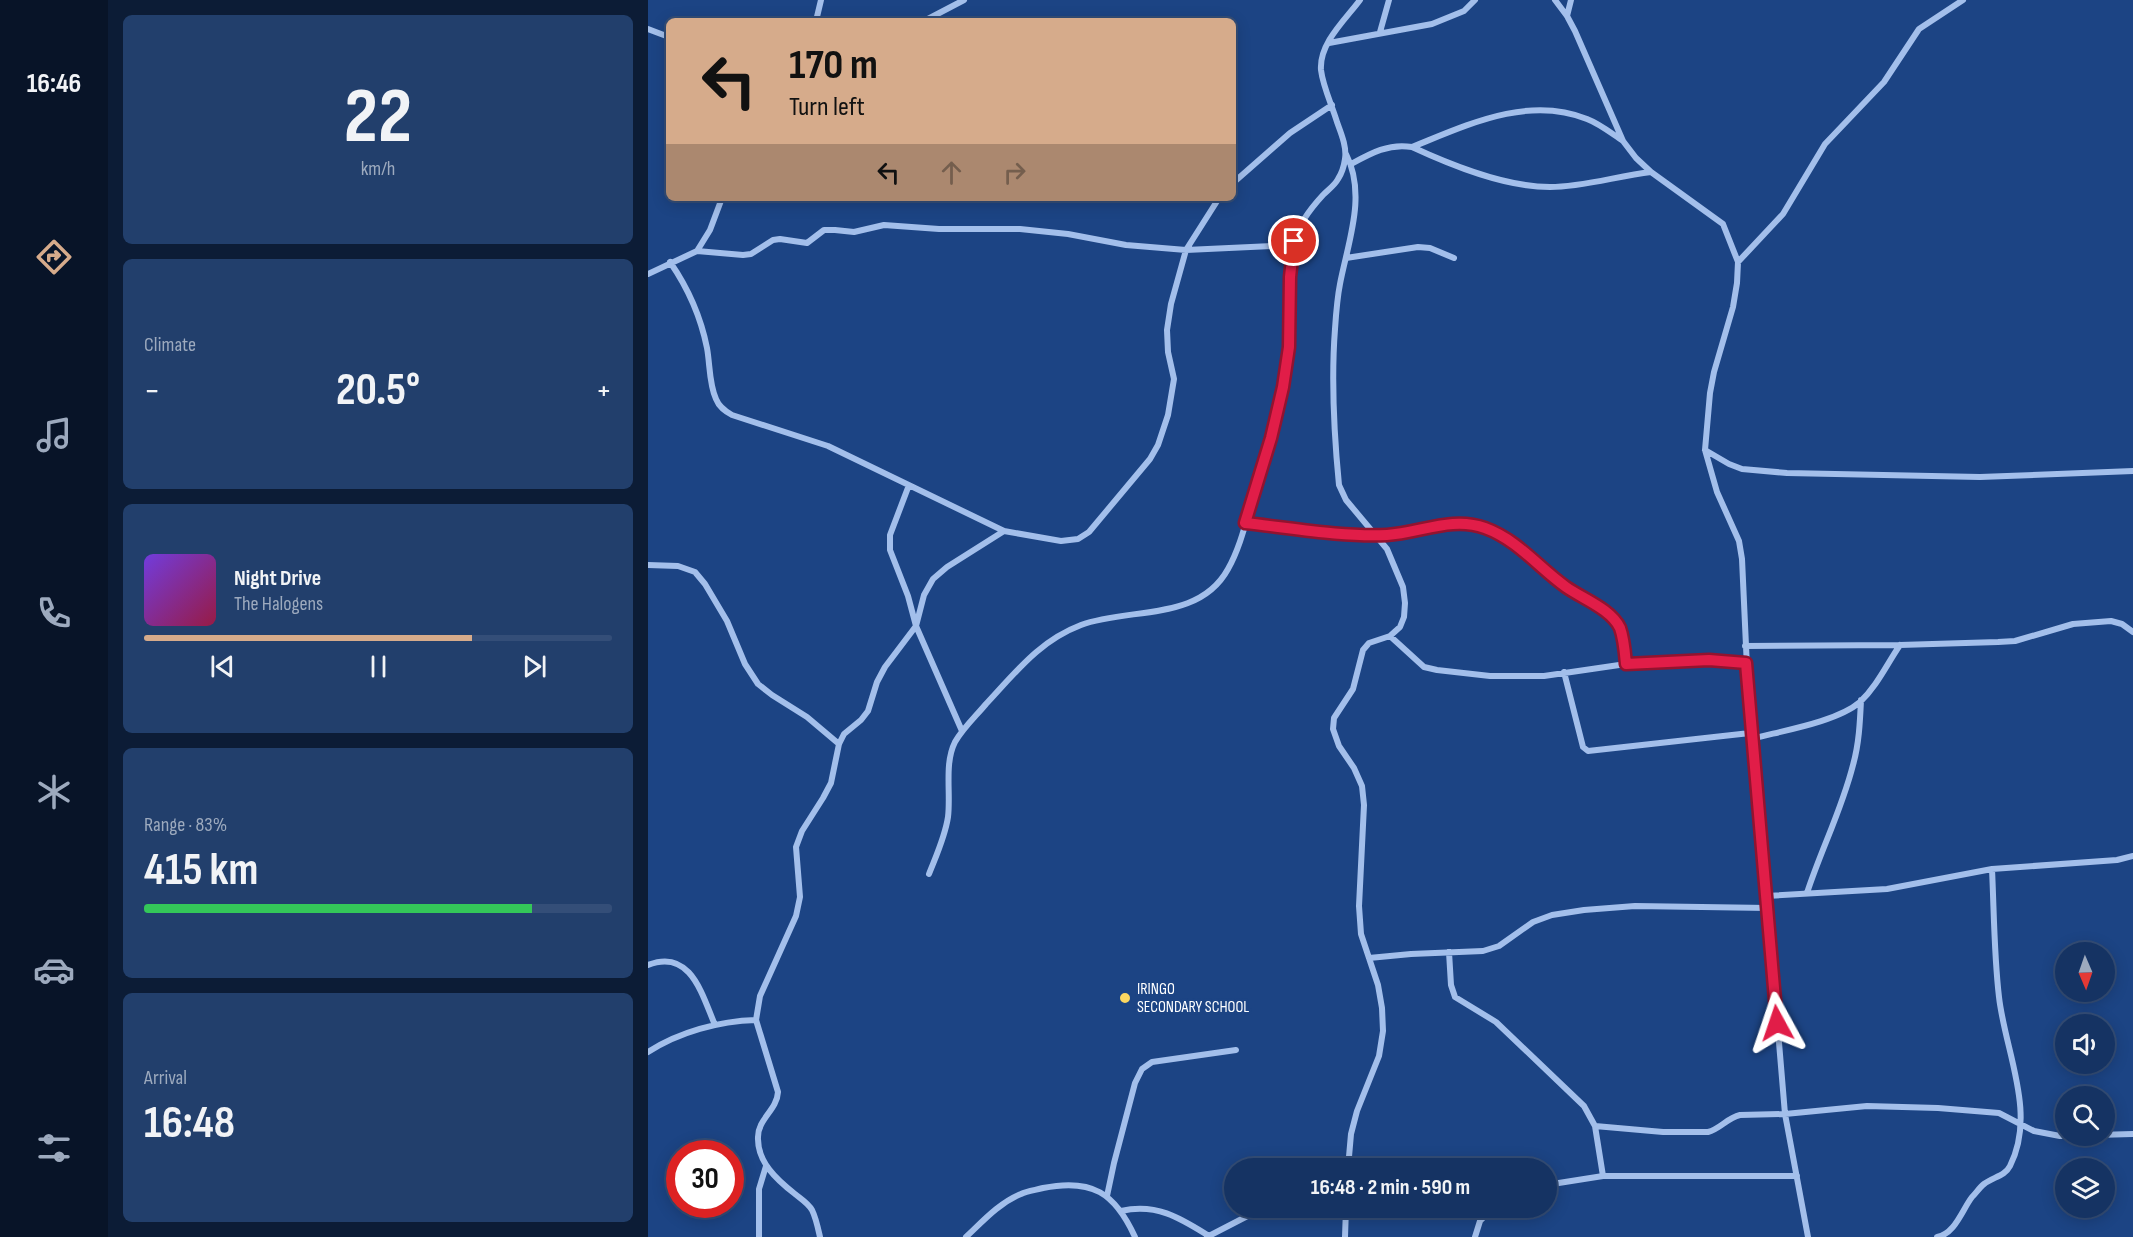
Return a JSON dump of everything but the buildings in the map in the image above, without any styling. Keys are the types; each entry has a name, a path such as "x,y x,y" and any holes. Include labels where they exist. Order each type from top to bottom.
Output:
{"street":[{"path":"817,18 821,0"},
{"path":"930,18 964,0"},
{"path":"1347,1158 1357,1111 1379,1056 1383,1031 1382,1008 1361,934 1359,906 1364,805 1362,786 1354,768 1339,746 1333,729 1334,718 1353,689 1363,651 1369,643 1390,636 1400,627 1404,617 1405,603 1403,586 1387,549 1346,501 1339,485 1337,467 1334,349 1340,284 1353,227 1356,195 1351,164 1321,69 1323,55 1329,43 1360,0"},
{"path":"1380,32 1389,0"},
{"path":"1329,43 1432,24 1464,11 1475,0"},
{"path":"1555,0 1567,16 1623,141 1651,172 1723,224 1738,262 1733,308 1712,383 1705,450 1717,492 1739,541 1744,578 1745,646 1751,736 1785,1114 1808,1237"},
{"path":"1567,16 1571,0"},
{"path":"1738,262 1783,214 1825,144 1884,82 1919,29 1962,0"},
{"path":"648,28 666,36"},
{"path":"1236,180 1290,133 1332,105"},
{"path":"1413,147 1494,116 1519,111 1546,110 1566,112 1588,119 1623,141"},
{"path":"1351,164 1390,146 1413,147 1473,171 1530,185 1550,187 1651,172"},
{"path":"929,874 947,822 950,801 950,762 954,744 962,731 1021,665 1048,641 1079,626 1105,618 1185,606 1216,586 1228,569 1245,523 1271,438 1283,387 1289,347 1290,277 1294,241 1306,216 1338,180 1346,154"},
{"path":"697,251 710,230 721,201"},
{"path":"670,262 687,291 699,320 707,346 714,397 721,408 732,415 828,446 1004,531 1061,541 1078,539 1089,532 1150,459 1158,445 1172,391 1173,373 1168,352 1167,330 1171,304 1186,250 1217,201"},
{"path":"648,274 697,251 733,255 751,254 773,240 807,243 824,230 854,232 884,225 939,229 1020,229 1068,234 1126,245 1186,250 1273,246 1294,241"},
{"path":"1347,258 1419,247 1430,248 1454,258"},
{"path":"1705,450 1742,469 1787,473 1980,477 2133,471"},
{"path":"909,485 890,535 890,550 908,596 916,626 962,731"},
{"path":"1245,523 1377,535 1401,533 1441,524 1484,527 1503,536 1528,554 1563,585 1614,619 1620,629 1626,664"},
{"path":"820,1237 815,1216 808,1204 782,1183 766,1166 759,1152 758,1129 777,1100 778,1092 756,1020 760,996 796,916 800,897 796,848 802,831 831,783 839,744 844,734 868,711 877,682 885,667 916,626 924,594 933,579 947,567 1004,531"},
{"path":"648,565 678,566 695,573 705,584 727,621 745,664 758,684 807,717 839,744"},
{"path":"1745,646 1900,645 2015,640 2073,624 2111,621 2122,624 2133,632"},
{"path":"1390,636 1424,667 1490,676 1519,676 1626,664 1709,660 1746,663"},
{"path":"1564,672 1583,747 1588,751 1751,736 1825,720 1852,708 1861,700 1900,645"},
{"path":"1807,892 1854,764 1861,700"},
{"path":"1767,896 1887,889 1992,869 2117,860 2133,856"},
{"path":"1937,1237 1949,1232 1967,1203 1984,1184 2008,1169 2013,1160 2021,1123 2019,1099 1998,994 1992,869"},
{"path":"1369,958 1484,951 1499,946 1533,922 1552,915 1584,910 1635,906 1767,908"},
{"path":"1449,952 1451,985 1455,997 1496,1022 1584,1106 1595,1126 1604,1176"},
{"path":"648,965 671,961 684,966 695,979 715,1025"},
{"path":"648,1052 665,1041 715,1025 756,1020"},
{"path":"1107,1196 1123,1125 1135,1083 1142,1069 1152,1062 1236,1050"},
{"path":"1595,1126 1664,1132 1708,1132 1714,1131 1733,1117 1867,1106 1999,1113 2034,1131 2060,1136 2133,1134"},
{"path":"759,1237 761,1222 759,1189 766,1166"},
{"path":"1557,1183 1604,1176 1797,1176"},
{"path":"966,1237 989,1214 1021,1193 1055,1186 1084,1185 1107,1196 1121,1211 1135,1237"},
{"path":"1121,1211 1149,1208 1165,1212 1187,1222 1208,1237 1244,1218"},
{"path":"1345,1237 1346,1218"},
{"path":"1475,1237 1483,1218"}],"place":[{"name":"IRINGO SECONDARY SCHOOL","path":"1125,998"}],"route":[{"path":"1294,241 1290,277 1289,347 1283,387 1271,438 1245,523 1377,535 1401,533 1441,524 1484,527 1503,536 1528,554 1563,585 1614,619 1620,629 1626,664 1709,660 1746,663 1750,733 1763,852 1777,1023"}]}
